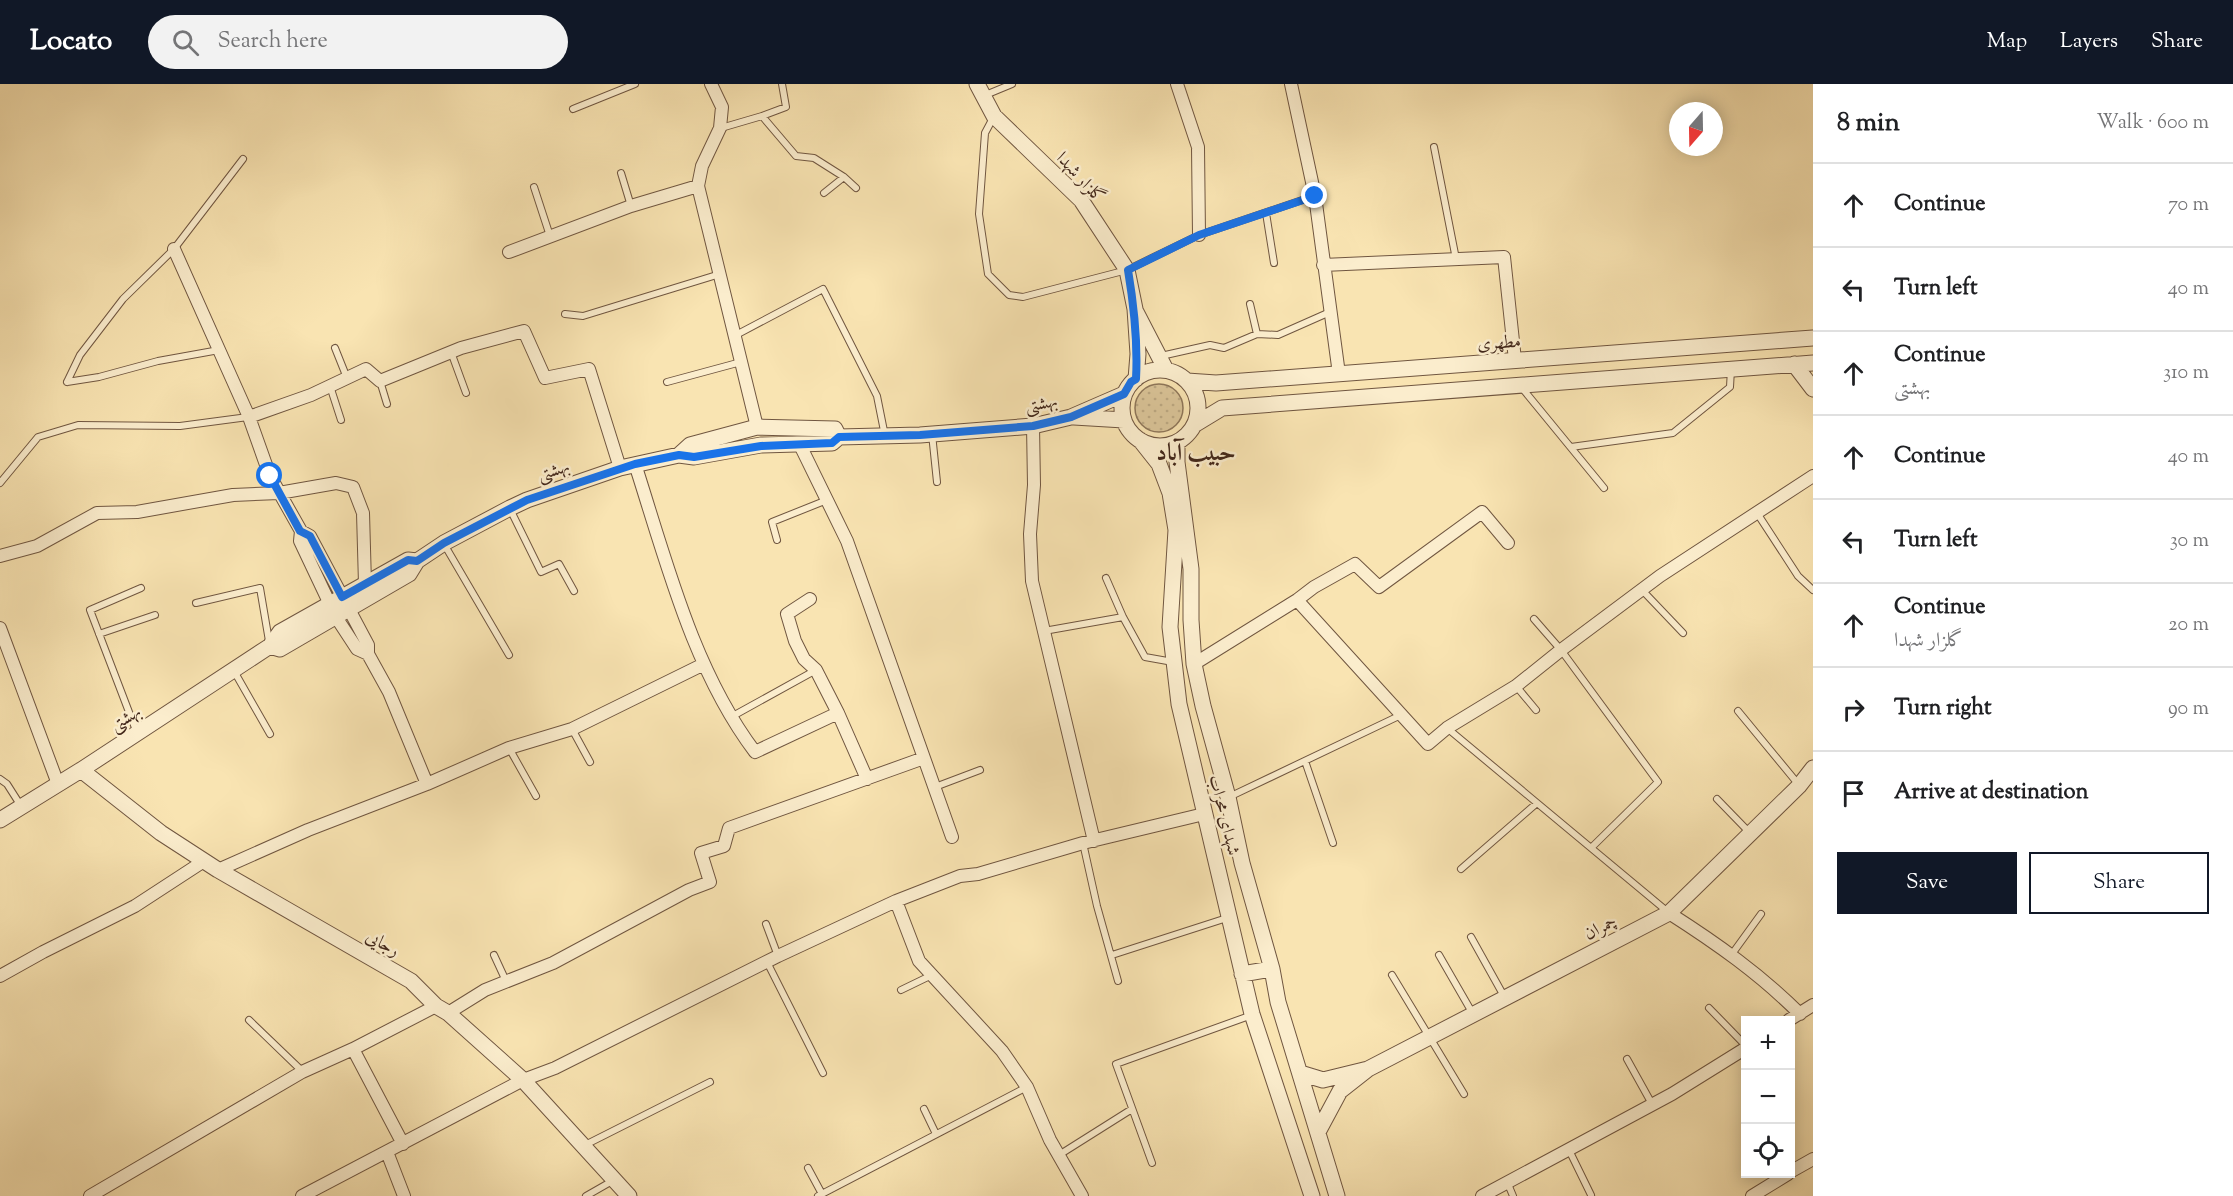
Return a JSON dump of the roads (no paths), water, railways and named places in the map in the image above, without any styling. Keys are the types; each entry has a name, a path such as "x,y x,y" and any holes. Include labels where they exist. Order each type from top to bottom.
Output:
{"street":[{"path":"711,84 722,107 720,128 702,166 698,186 736,335 761,446"},
{"path":"1177,84 1198,147 1199,235"},
{"path":"1292,84 1315,196 1339,374"},
{"name":"گلزار شهدا","path":"980,90 994,116 1081,200 1128,270 1135,309"},
{"path":"509,252 631,206 698,186"},
{"path":"174,249 249,417 270,476 300,531 310,536 357,649 368,654 389,692 427,784"},
{"path":"1323,265 1504,257 1515,360"},
{"path":"1135,309 1162,363 1187,381 1194,390 1198,402 1198,414 1187,435 1166,446 1153,445 1140,440 1130,432 1124,420 1122,407 1124,394 1131,382 1162,363"},
{"path":"1135,309 1136,379"},
{"path":"249,417 311,395 366,369 380,381 451,352 524,331 545,378 589,369 704,664 737,728 755,752 838,713"},
{"name":"مطهری","path":"1187,381 1216,383 1813,338"},
{"path":"1194,425 1222,408 1813,363"},
{"path":"1794,364 1813,389"},
{"path":"1243,381 1236,385 1234,397 1239,404 1247,406"},
{"path":"1071,417 1124,394"},
{"path":"1071,417 1124,420"},
{"name":"بهشتی","path":"417,561 444,543 527,500 628,466 679,455 694,457 761,446 832,443 839,437 932,434 1033,426 1071,417"},
{"path":"1033,426 1034,485 1030,534 1032,581 1089,842"},
{"name":"بهشتی","path":"679,455 690,445 757,427 835,429 839,437"},
{"name":"شهدای محراب","path":"1140,440 1159,464 1170,493 1176,530 1170,627 1173,662 1179,704 1204,814 1252,1014 1312,1196"},
{"name":"شهدای محراب","path":"1177,442 1177,462 1191,569 1194,664 1228,797 1242,863 1272,969 1278,1002 1337,1196"},
{"path":"799,443 847,541 952,837"},
{"path":"1297,600 1428,744 1447,728 1516,686 1642,589 1813,476"},
{"path":"0,556 37,546 97,513 137,512 233,495 279,493 336,483 353,487 363,513 365,584"},
{"path":"1194,664 1314,587 1355,564 1379,587 1482,512 1508,543"},
{"path":"408,560 417,561 409,574 339,607 365,584 408,560"},
{"path":"810,599 787,614 795,641 804,659 816,670 867,779"},
{"name":"بهشتی","path":"0,820 137,734 270,646 280,649 339,607"},
{"path":"1170,627 1192,630"},
{"path":"0,628 58,784"},
{"path":"218,870 308,830 427,784 509,748 572,729 704,664"},
{"path":"90,1196 302,1072 485,990 553,963 689,890 710,882 701,853 724,846 729,828 924,758"},
{"name":"چمران","path":"1368,1069 1670,913 1799,786 1813,768"},
{"name":"رجایی","path":"81,770 161,833 218,870 411,981 523,1080 628,1196"},
{"path":"303,1196 523,1080 555,1068 772,959 896,901 960,876 978,874 1089,842 1204,814"},
{"path":"0,976 135,906 204,861"},
{"path":"896,901 919,961 1002,1051 1027,1088 1050,1140 1082,1196"},
{"path":"1670,913 1732,954 1773,987 1793,1016"},
{"path":"1242,974 1272,969"},
{"path":"1795,1016 1813,1005"},
{"path":"353,1049 403,1144"},
{"path":"1482,1196 1652,1105 1741,1050"},
{"path":"1300,1073 1323,1080 1368,1069"},
{"path":"1318,1132 1340,1091 1368,1069"},
{"path":"387,1152 404,1196"},
{"path":"1795,1170 1813,1159"},
{"path":"1752,1196 1781,1178"}],"lane":[{"path":"573,109 635,84"},
{"path":"720,128 786,107 782,84"},
{"path":"980,90 1012,84"},
{"path":"762,116 796,156 814,158 844,177 856,188"},
{"path":"994,116 985,133 979,214 988,274 1009,295 1023,297 1128,270 1199,235 1315,196"},
{"path":"1434,147 1456,259"},
{"path":"220,350 158,361 99,377 67,382 80,355 123,299 174,249 243,159"},
{"path":"621,174 631,206"},
{"path":"824,193 844,177"},
{"path":"534,187 550,236"},
{"path":"1266,213 1274,263"},
{"path":"565,314 583,316 721,274"},
{"path":"736,335 824,289 877,396 885,436"},
{"path":"1250,304 1257,334"},
{"path":"1162,363 1210,345 1224,348 1257,334 1278,335 1330,311"},
{"path":"335,348 347,378"},
{"path":"451,352 466,393"},
{"path":"667,382 741,362"},
{"path":"1571,447 1673,433 1730,387 1731,368"},
{"path":"380,381 387,404"},
{"path":"1520,385 1604,488"},
{"path":"330,386 341,420"},
{"path":"0,483 38,437 78,425 180,426 249,417"},
{"path":"932,434 937,482"},
{"path":"777,540 772,522 828,500"},
{"path":"510,508 541,572 559,564 574,591"},
{"path":"1757,513 1798,576 1813,590"},
{"path":"444,543 509,654"},
{"path":"1106,578 1123,617 1145,657 1173,662"},
{"path":"137,734 90,610 141,588"},
{"path":"196,603 260,588 270,646"},
{"path":"1642,589 1683,633"},
{"path":"99,634 155,615"},
{"path":"1044,631 1123,617"},
{"path":"1534,619 1561,650 1658,782 1591,848"},
{"path":"233,670 270,734"},
{"path":"731,717 816,670"},
{"path":"1516,686 1536,710"},
{"path":"1738,711 1799,786"},
{"path":"1228,797 1401,715"},
{"path":"1447,728 1670,913"},
{"path":"572,729 590,762"},
{"path":"509,748 536,796"},
{"path":"1305,761 1333,843"},
{"path":"935,787 980,770"},
{"path":"0,778 7,784 21,807"},
{"path":"1717,799 1750,833"},
{"path":"1461,869 1537,803"},
{"path":"1089,842 1097,906 1119,981"},
{"path":"1732,954 1761,914"},
{"path":"1112,955 1230,917"},
{"path":"766,924 772,959 823,1073"},
{"path":"1471,937 1505,998"},
{"path":"494,955 506,981"},
{"path":"1439,955 1474,1014"},
{"path":"901,990 932,975"},
{"path":"1392,975 1464,1094"},
{"path":"1709,1008 1741,1042"},
{"path":"1152,1162 1116,1064 1252,1014"},
{"path":"249,1020 302,1072"},
{"path":"1627,1059 1652,1105"},
{"path":"584,1146 710,1082"},
{"path":"808,1168 820,1195 1027,1088"},
{"path":"924,1109 936,1134"},
{"path":"1059,1155 1132,1109"},
{"path":"1569,1150 1591,1195"},
{"path":"586,1196 615,1180"},
{"path":"1508,1184 1513,1196"}],"district":[{"name":"حبیب آباد","path":"1196,452"}]}
